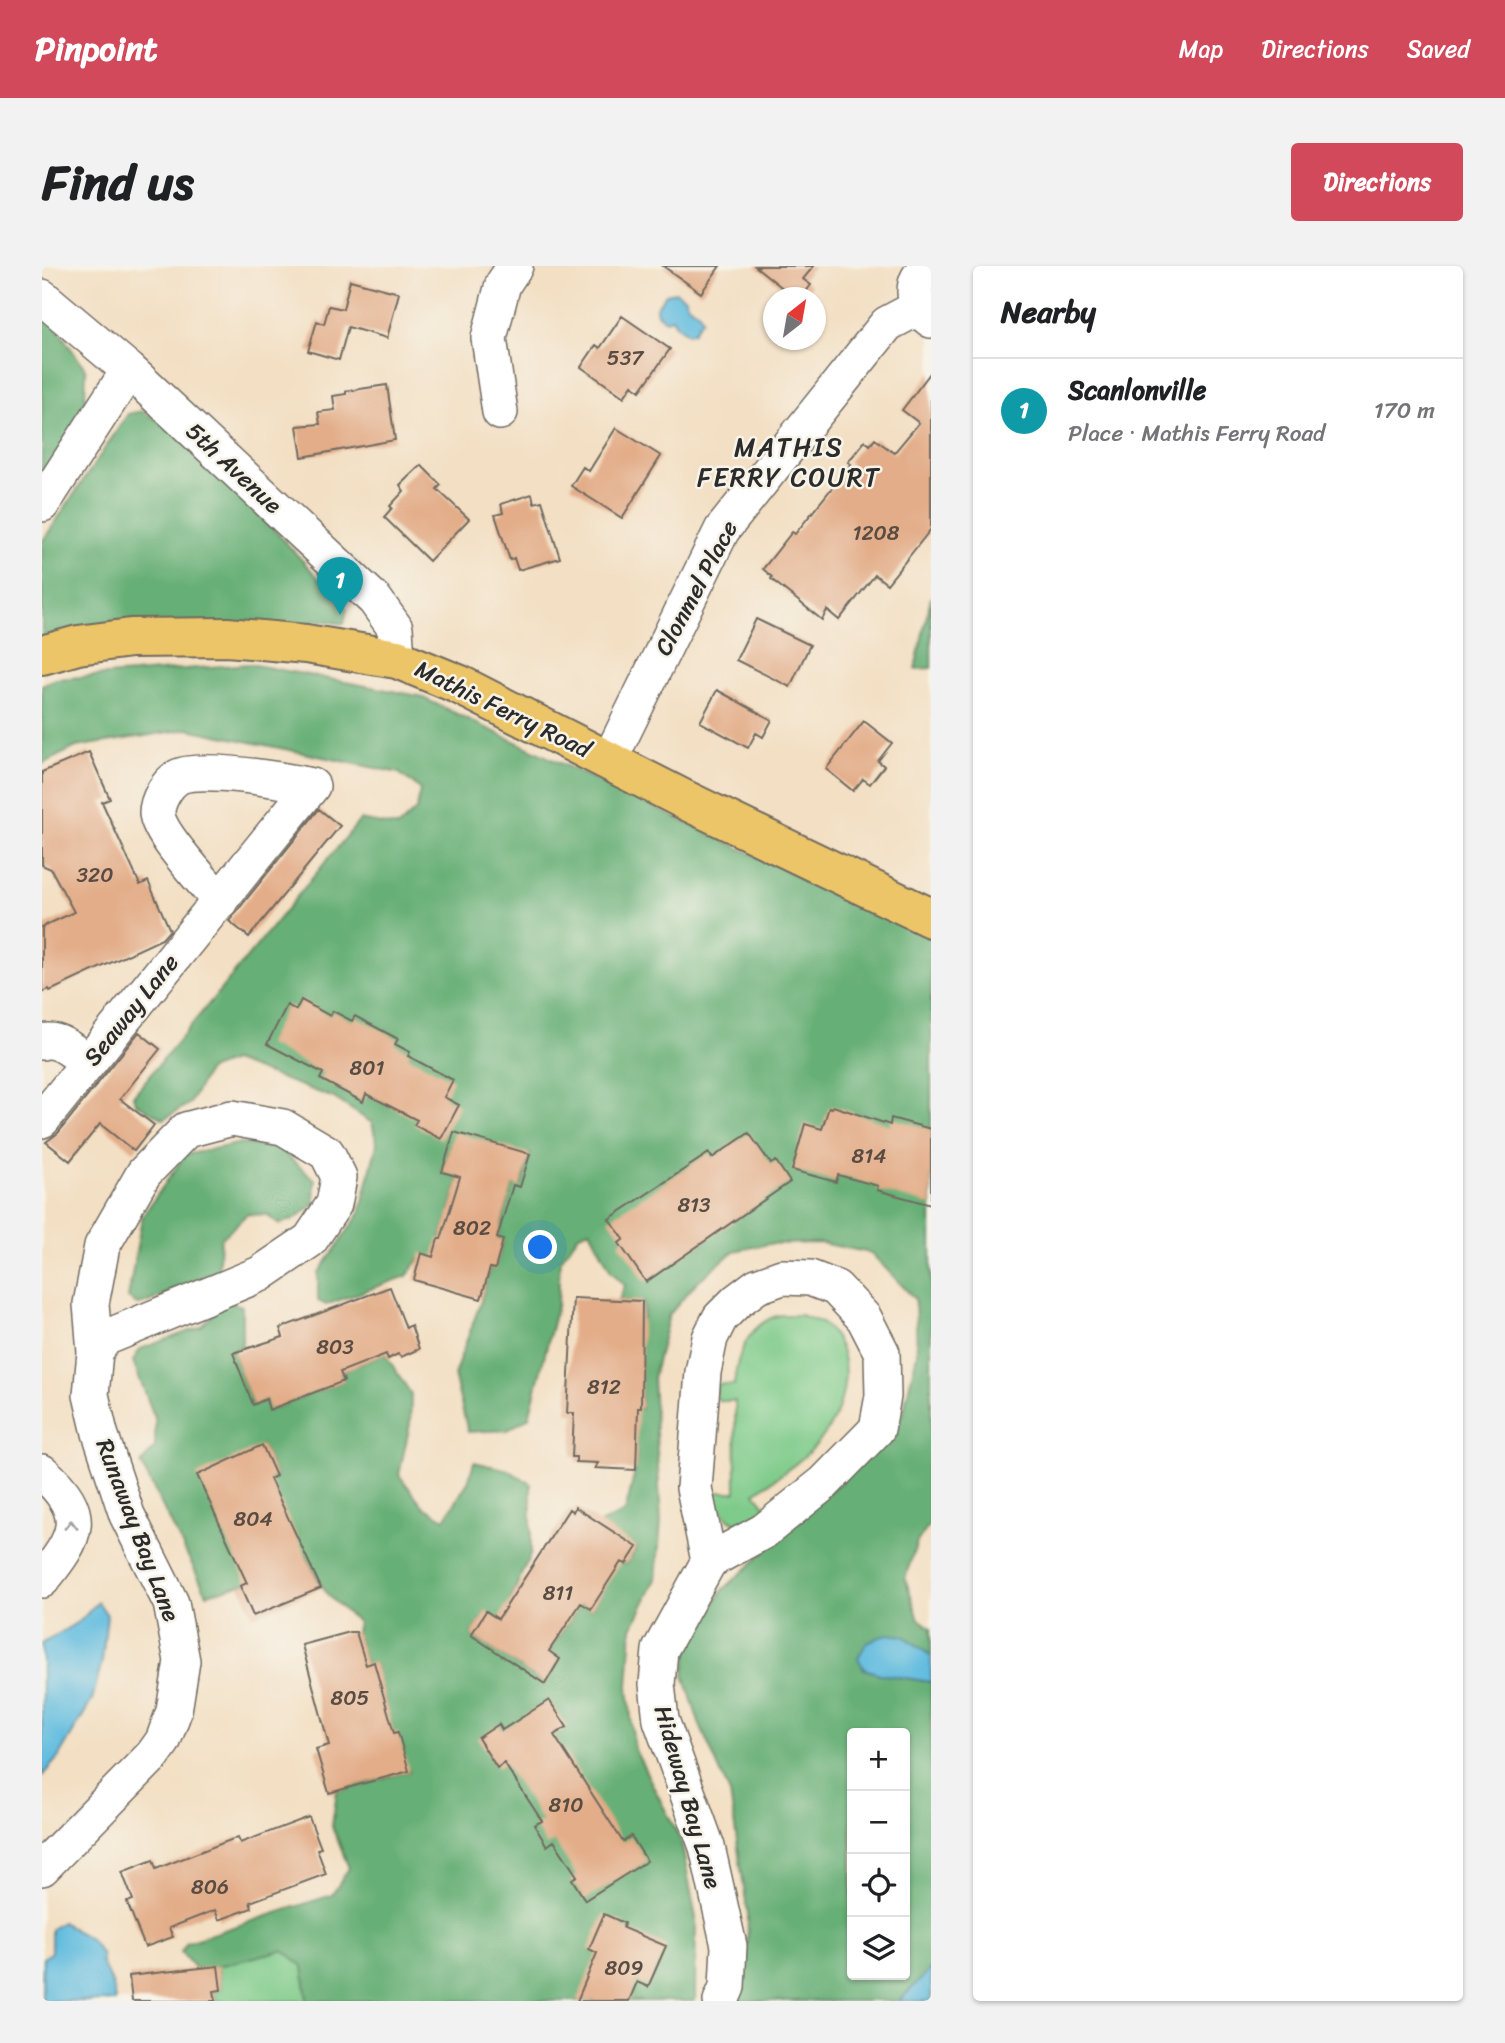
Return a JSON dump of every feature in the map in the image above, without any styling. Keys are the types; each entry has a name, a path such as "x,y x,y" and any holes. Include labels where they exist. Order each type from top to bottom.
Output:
{"main road":[{"name":"Mathis Ferry Road","path":"42,655 78,645 131,638 228,637 306,644 397,659 458,684 685,800 931,918"}],"street":[{"path":"500,412 489,338 503,284 515,266"},
{"name":"Clonmel Place","path":"609,761 722,530 887,324 925,314 915,298 915,287 918,277 930,266"},
{"name":"5th Avenue","path":"42,297 130,370 375,600 395,628 397,659"},
{"path":"42,505 130,370"},
{"name":"Seaway Lane","path":"42,1120 220,901"},
{"path":"42,1042 49,1040 63,1044 88,1063"},
{"name":"Runaway Bay Lane","path":"42,1868 153,1755 163,1741 174,1711 182,1661 171,1604 127,1515 100,1433 92,1395 94,1352 91,1304 102,1246 144,1174 187,1130 232,1118 283,1127 327,1153 339,1177 334,1204 310,1240 260,1274 105,1338 94,1352"},
{"path":"782,1277 810,1278 836,1288 864,1318 882,1353 883,1396 877,1429 824,1483 764,1531 709,1561 694,1489 703,1372 710,1338 720,1318 757,1286 782,1277"},
{"path":"42,1472 63,1493 74,1521 67,1548 42,1580"},
{"name":"Hideway Bay Lane","path":"709,1561 660,1650 657,1684 661,1720 707,1847 729,1946 727,1987 721,2001"}],"green space":[{"path":"42,314 54,324 86,370 84,429 42,488"},
{"path":"142,411 166,425 243,496 347,609 344,624 314,619 309,631 42,646 42,542 128,414"},
{"path":"931,597 931,668 915,669"},
{"path":"250,664 419,696 931,939 931,1523 917,1542 905,1578 919,1619 931,1628 931,1656 904,1636 864,1669 931,1682 931,1969 899,2001 733,2001 747,1966 748,1915 730,1794 699,1723 684,1675 689,1645 722,1591 880,1445 903,1413 917,1354 915,1299 871,1253 821,1243 769,1244 734,1251 697,1282 669,1315 653,1378 661,1522 656,1579 632,1628 628,1686 634,1748 681,1841 696,1918 695,2001 307,2001 303,1966 283,1950 195,1969 181,1952 187,1942 332,1895 349,1868 332,1826 337,1791 409,1771 385,1736 393,1731 374,1663 366,1665 356,1632 358,1622 327,1593 306,1555 298,1558 263,1482 276,1476 262,1446 247,1583 207,1594 141,1464 155,1447 155,1419 133,1361 140,1349 201,1327 226,1301 242,1306 242,1346 232,1350 253,1405 266,1399 270,1410 343,1381 340,1372 385,1354 411,1394 410,1424 399,1475 424,1507 445,1519 468,1482 474,1462 508,1470 531,1484 531,1553 510,1600 517,1605 505,1624 486,1612 471,1635 545,1684 560,1659 549,1651 581,1603 591,1609 605,1586 613,1557 626,1564 637,1548 600,1524 625,1512 635,1472 636,1437 630,1408 641,1408 640,1318 643,1318 644,1302 619,1300 625,1285 611,1271 590,1230 579,1234 560,1261 558,1302 529,1417 508,1430 468,1432 454,1375 490,1268 495,1268 503,1241 497,1238 513,1185 521,1186 530,1154 469,1152 450,1146 442,1171 460,1177 435,1258 420,1258 407,1276 326,1305 318,1301 318,1274 360,1213 377,1144 372,1123 334,1098 233,1061 208,1070 190,1103 164,1119 137,1104 133,1096 360,820 398,827 417,809 420,789 399,773 188,729 76,747 42,764 42,685 56,679"},
{"path":"241,1143 279,1149 315,1180 314,1204 295,1219 278,1224 268,1215 247,1214 221,1239 218,1270 146,1303 137,1304 128,1298 142,1217 185,1155"},
{"path":"800,1315 824,1325 841,1350 844,1381 837,1412 822,1438 807,1454 755,1493 767,1508 763,1516 734,1522 729,1520 713,1500 718,1492 736,1492 735,1401 720,1401 716,1397 717,1386 734,1385 737,1364 745,1344 758,1327 777,1316"},
{"path":"283,1950 303,1965 307,2001 216,2001 214,1991 221,1990 218,1966"}],"water":[{"path":"676,292 685,298 686,303 700,314 702,319 693,332 688,334 677,326 672,318 666,320 657,314 656,308 666,294"},
{"path":"98,1602 107,1615 102,1661 92,1700 58,1758 42,1776 42,1644 81,1620"},
{"path":"888,1634 904,1636 931,1656 931,1682 864,1669 858,1658 867,1642"},
{"path":"62,1922 91,1940 102,1955 101,1961 113,1986 115,2001 42,2001 43,1958 51,1953 51,1929"},
{"path":"931,1969 931,2001 899,2001"}],"building":[{"path":"663,266 720,266 701,293"},
{"path":"755,266 814,266 803,279 811,285 809,287 781,287"},
{"path":"350,280 399,293 387,338 348,327 339,360 308,351 317,321 324,324 329,306 343,309"},
{"path":"622,316 670,349 640,391 632,385 624,397 581,367 596,345 600,348"},
{"path":"931,372 931,529 887,584 875,575 839,620 827,610 822,620 771,579 763,569 851,464 848,462 865,441 870,445 875,439 894,453 919,423 902,410"},
{"path":"387,385 395,440 302,457 297,426 320,424 318,412 335,410 333,396 346,394 346,391"},
{"path":"616,428 661,456 622,518 571,486 583,467 589,471"},
{"path":"421,465 441,485 437,489 469,519 429,561 384,517 404,491 400,485"},
{"path":"532,494 534,503 542,501 560,558 518,570 514,558 510,560 495,515 503,513 501,504"},
{"path":"756,619 810,645 790,687 736,660"},
{"path":"717,690 772,720 763,737 756,733 748,748 700,722"},
{"path":"864,721 892,743 878,761 884,766 870,784 863,779 853,791 826,769"},
{"path":"89,752 110,799 102,802 140,885 148,881 170,930 162,939 50,991 49,989 42,992 42,927 74,912 51,869 42,865 42,772"},
{"path":"319,809 340,826 249,937 229,921"},
{"path":"301,1000 330,1016 333,1011 352,1021 355,1016 398,1039 395,1044 410,1052 408,1056 453,1080 444,1097 459,1105 441,1139 414,1125 417,1120 366,1094 363,1102 320,1079 323,1073 267,1044 287,1005 296,1010"},
{"path":"139,1032 160,1049 120,1099 154,1125 134,1151 100,1124 70,1161 46,1142 58,1133"},
{"path":"829,1107 890,1125 891,1118 931,1129 931,1205 877,1190 878,1186 838,1175 836,1182 792,1170 805,1124 822,1129"},
{"path":"454,1132 530,1154 520,1187 513,1185 497,1238 503,1240 495,1269 490,1268 481,1299 414,1280 421,1253 433,1257 460,1177 442,1172"},
{"path":"749,1133 771,1164 776,1161 790,1182 646,1282 619,1243 624,1239 609,1219 709,1153 712,1158"},
{"path":"390,1287 406,1328 411,1325 419,1349 388,1359 386,1354 340,1372 344,1381 269,1410 266,1399 253,1405 233,1353 283,1337 280,1328"},
{"path":"573,1298 642,1301 641,1408 638,1408 636,1470 595,1468 598,1463 576,1462 576,1457 572,1457 574,1413 567,1413"},
{"path":"262,1445 276,1476 270,1479 321,1588 253,1616 240,1586 247,1583 197,1475"},
{"path":"575,1507 637,1547 626,1564 621,1562 591,1609 581,1603 549,1651 560,1659 545,1684 471,1635 486,1611 498,1619 569,1509 573,1512"},
{"path":"356,1632 366,1665 374,1662 394,1733 398,1732 409,1771 329,1793 316,1749 329,1745 302,1645"},
{"path":"549,1700 567,1727 554,1735 623,1842 631,1836 647,1861 585,1900 572,1879 577,1876 554,1841 547,1846 534,1825 542,1821 504,1763 497,1768 478,1738 499,1724 502,1730"},
{"path":"309,1817 321,1848 317,1849 326,1874 250,1902 252,1908 219,1920 215,1910 169,1928 173,1937 145,1947 127,1902 133,1900 122,1872 153,1860 156,1869 238,1837 240,1843"},
{"path":"604,1914 624,1923 623,1928 666,1946 648,1987 637,1982 629,2001 577,2001 597,1953 589,1949"},
{"path":"218,1966 221,1990 214,1991 216,2001 132,2001 129,1976"}],"place":[{"name":"Scanlonville","path":"340,615"}],"district":[{"name":"MATHIS FERRY COURT","path":"789,462"}]}
